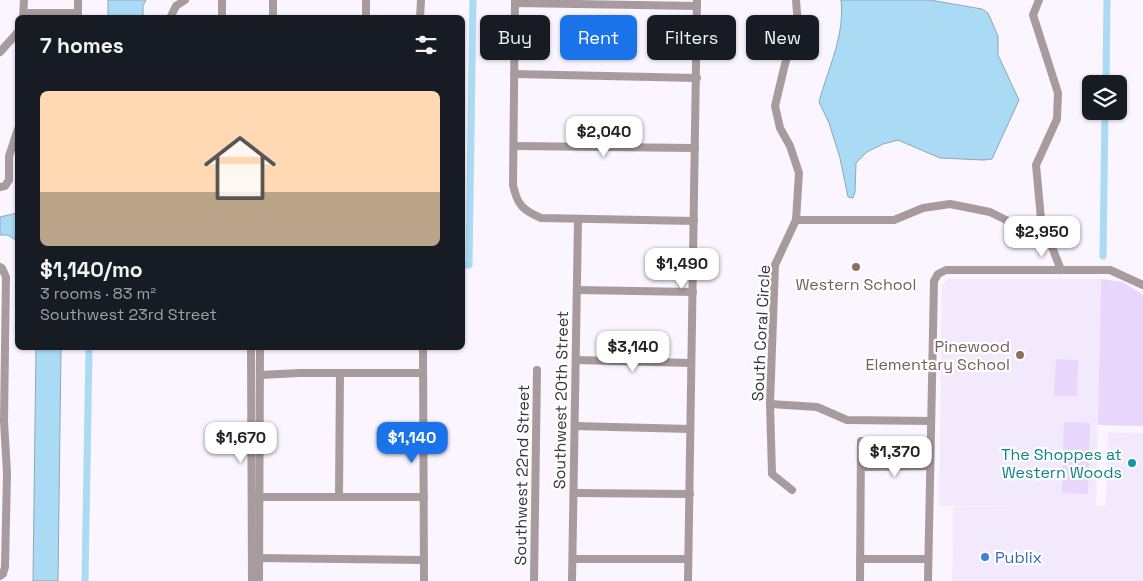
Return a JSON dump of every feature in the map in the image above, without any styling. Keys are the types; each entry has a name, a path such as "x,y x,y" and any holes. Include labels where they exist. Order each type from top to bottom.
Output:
{"street":[{"path":"24,0 24,15"},
{"path":"78,0 78,15"},
{"path":"171,15 176,6 185,0"},
{"path":"222,0 222,15"},
{"path":"273,0 273,15"},
{"path":"366,0 366,15"},
{"path":"420,15 421,0"},
{"name":"South Coral Circle","path":"792,490 772,474 770,404 775,265 796,220 799,173 790,146 780,128 775,106 785,64 798,25 796,0"},
{"path":"1039,0 1033,15 1058,93 1057,118 1036,165 1041,219 1061,270"},
{"path":"688,581 697,78 697,3 515,2 513,184 521,207 540,218 694,221"},
{"path":"0,52 3,42 15,34"},
{"path":"514,74 697,78"},
{"path":"3,187 8,180 10,156 15,140"},
{"path":"514,146 695,148"},
{"path":"796,220 894,220 923,208 950,204 990,212 1014,224 1041,219"},
{"name":"Southwest 20th Street","path":"572,581 578,219"},
{"path":"1,268 6,277 3,317 2,421 7,444 4,473 3,526 5,567 1,575"},
{"path":"928,581 934,282 938,274 946,270 1110,270 1143,285"},
{"path":"577,290 693,292"},
{"path":"251,350 256,497"},
{"path":"259,581 256,558 256,497 260,350"},
{"path":"423,350 424,581"},
{"path":"576,360 691,363"},
{"name":"Southwest 22nd Street","path":"534,581 538,370"},
{"path":"339,497 340,373"},
{"path":"260,375 423,373"},
{"path":"770,404 816,407 847,420 930,421"},
{"path":"575,426 690,429"},
{"path":"860,581 862,441"},
{"path":"861,467 929,466"},
{"path":"574,493 690,494"},
{"path":"256,497 424,497"},
{"path":"256,558 424,560"},
{"path":"252,581 256,558"},
{"path":"573,559 688,559"},
{"path":"860,559 928,559"}],"shaded area":[{"name":"Pinewood Elementary School","path":"947,279 1101,279 1096,506 1106,506 1108,432 1143,433 1143,581 952,581 953,507 1064,506 939,506 942,285"},
{"path":"1101,279 1123,282 1143,295 1143,426 1098,425"},
{"path":"1056,359 1078,360 1077,396 1054,396"},
{"path":"1064,422 1090,423 1089,455 1063,454"},
{"path":"1063,461 1089,462 1088,494 1062,493"}],"water":[{"path":"108,0 146,0 143,6 143,15 108,15"},
{"path":"841,0 930,0 982,9 988,13 998,36 998,55 1019,100 992,159 940,158 898,140 883,144 867,152 856,163 855,192 853,198 848,197 840,158 829,123 819,102 841,26"},
{"path":"15,213 15,240 8,235 0,235 0,217"},
{"path":"36,350 61,350 58,581 33,581"}],"waterway":[{"path":"465,265 469,265 473,0"},
{"path":"1106,75 1107,0"},
{"path":"1103,256 1105,120"},
{"path":"85,581 89,350"}],"place":[{"name":"Western School","path":"856,267"},
{"name":"Pinewood Elementary School","path":"1020,355"},
{"name":"The Shoppes at Western Woods","path":"1132,463"},
{"name":"Publix","path":"985,557"}]}
